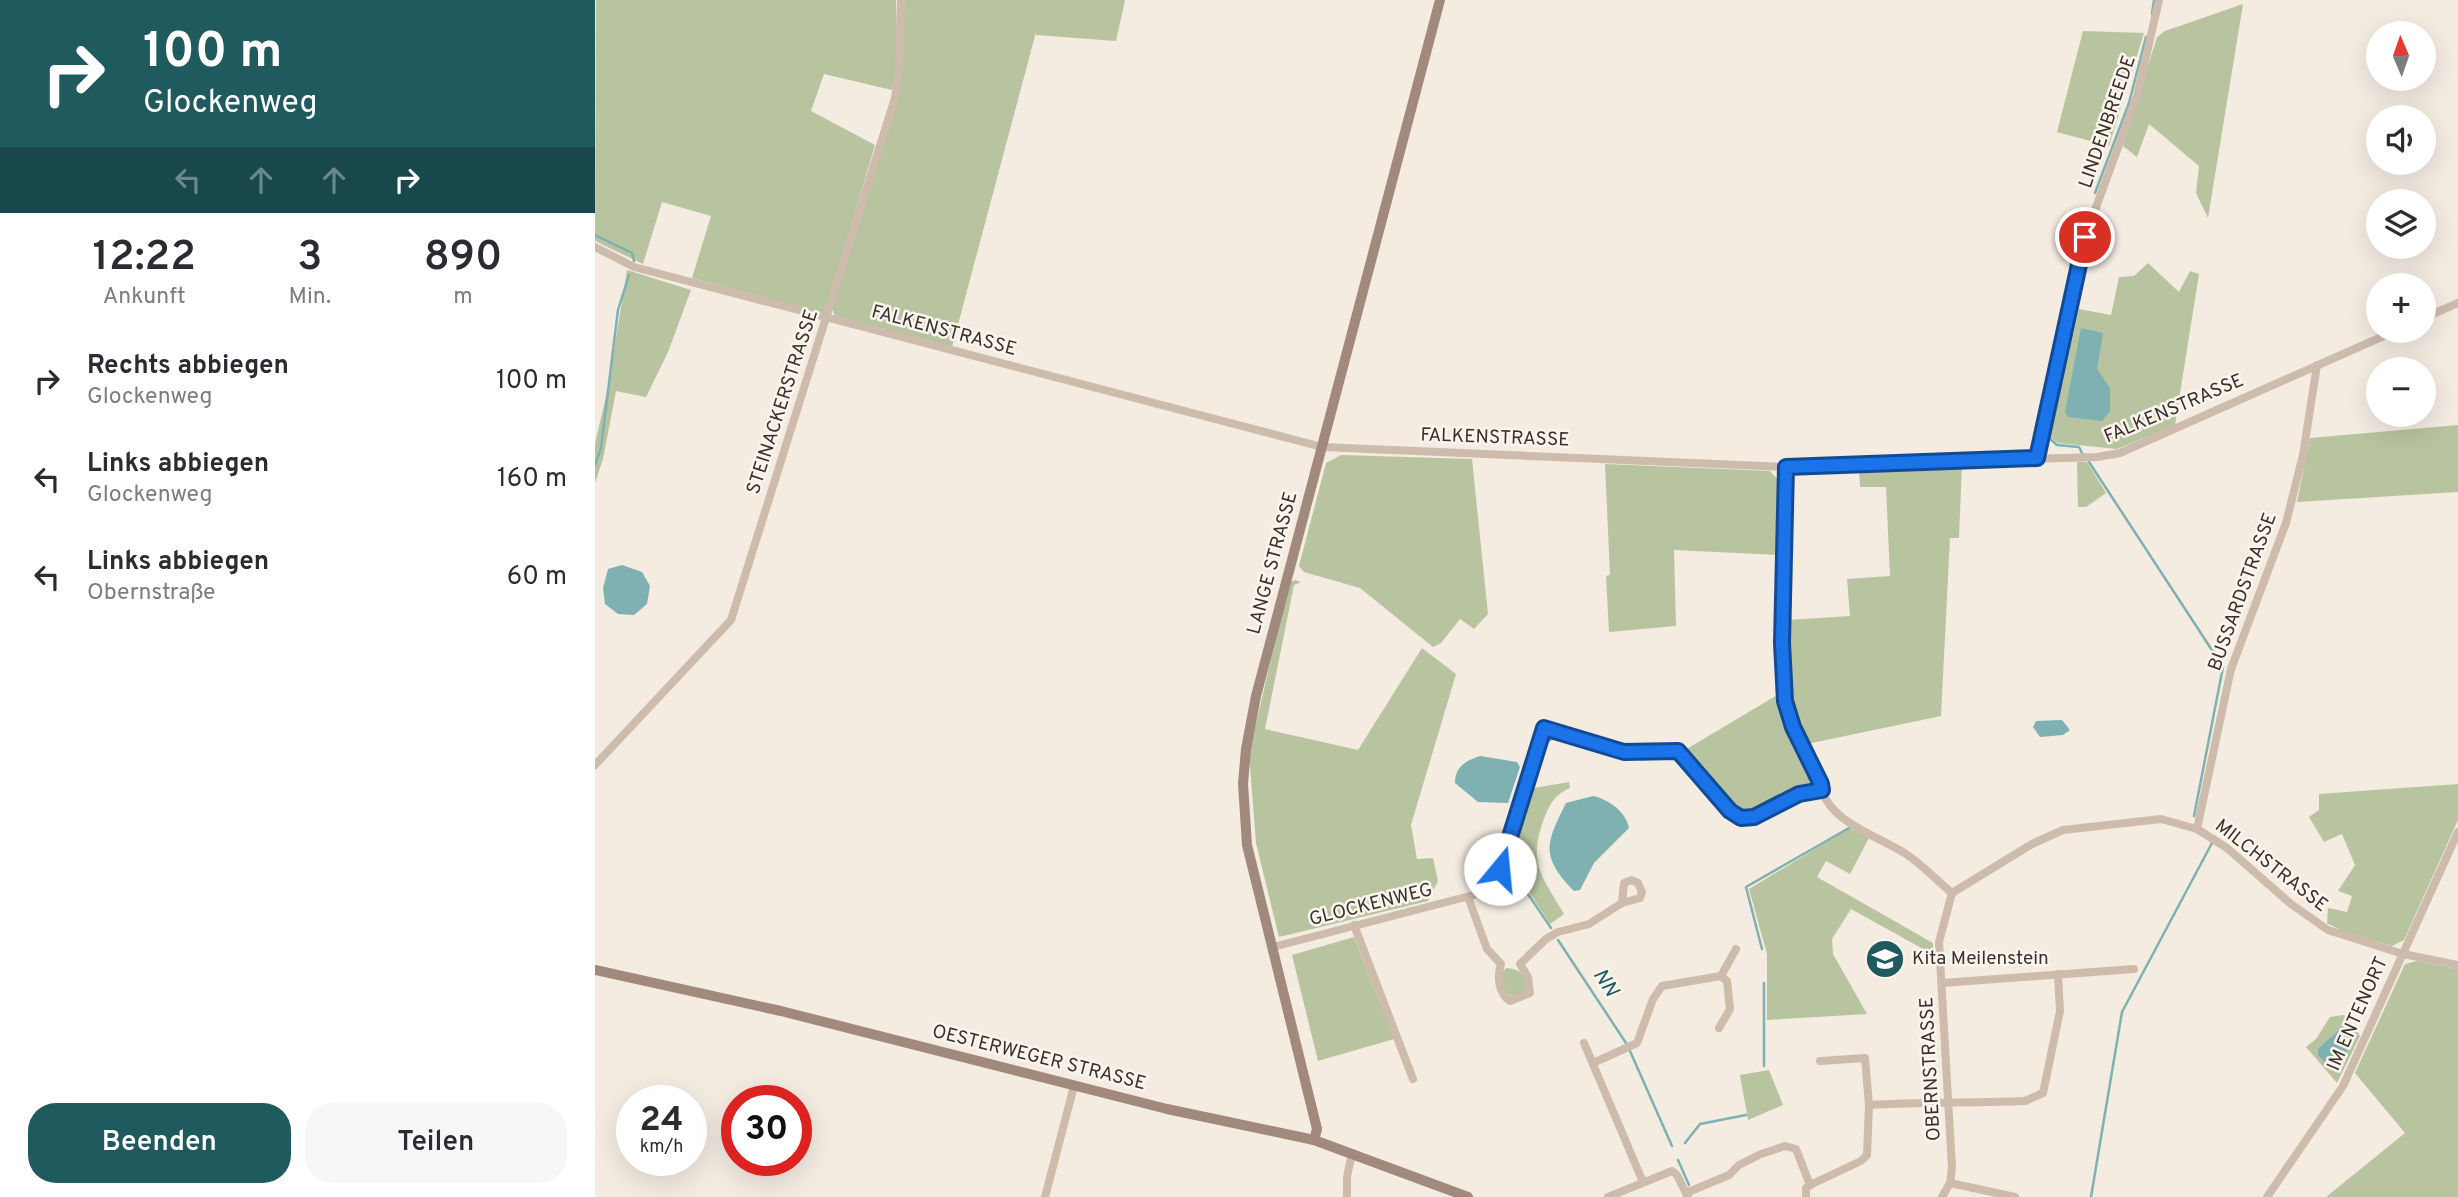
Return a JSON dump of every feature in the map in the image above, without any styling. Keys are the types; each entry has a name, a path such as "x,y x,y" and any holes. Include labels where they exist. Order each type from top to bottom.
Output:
{"street":[{"name":"STEINACKERSTRASSE","path":"595,765 731,620 894,98 899,69 901,0"},
{"name":"LANGE STRASSE","path":"1314,1140 1317,1129 1247,845 1243,784 1246,749 1256,696 1440,0"},
{"name":"LINDENBREEDE","path":"2037,458 2085,237 2137,96 2159,0"},
{"name":"FALKENSTRASSE","path":"595,247 633,267 1322,447 1786,467 2097,457 2120,453 2367,343"},
{"path":"2436,313 2458,303"},
{"name":"BUSSARDSTRASSE","path":"2197,829 2231,669 2286,523 2303,455 2317,365"},
{"path":"1786,467 1782,643 1785,701 1793,727 1822,790 1847,822 1906,853 1952,893"},
{"name":"GLOCKENWEG","path":"1273,947 1489,891 1493,886 1544,728 1624,752 1678,751 1730,811 1741,818 1754,817 1799,794 1822,790"},
{"name":"MILCHSTRASSE","path":"1952,893 2032,844 2063,831 2161,819 2197,829 2227,848 2291,904 2328,930 2403,954 2458,965"},
{"name":"IM ENTENORT","path":"2267,1197 2343,1086 2458,832"},
{"name":"OBERNSTRASSE","path":"1944,1197 1952,1168 1939,942 1952,893"},
{"path":"1468,897 1487,949 1501,964 1520,964 1546,939 1558,932 1589,924 1622,903"},
{"path":"1355,925 1413,1079"},
{"path":"1721,976 1736,948"},
{"path":"1501,964 1499,983 1505,998 1510,1001 1530,993 1528,977 1520,964"},
{"path":"1942,983 2134,969"},
{"name":"OESTERWEGER STRASSE","path":"595,970 781,1011 1167,1109 1314,1140 1468,1197"},
{"path":"1869,1105 2025,1101 2043,1093 2060,1011 2057,974"},
{"path":"1593,1063 1637,1043 1653,999 1662,986 1721,976 1727,981 1730,1009 1719,1028"},
{"path":"1584,1043 1643,1182"},
{"path":"1807,1197 1806,1188 1810,1185 1861,1161 1867,1155 1869,1105 1865,1058 1820,1061"},
{"path":"1045,1197 1074,1086"},
{"path":"1608,1197 1672,1171 1687,1195 1729,1175 1739,1165 1785,1146 1796,1149 1810,1185"},
{"path":"1347,1197 1347,1177 1352,1153"},
{"path":"1949,1183 2015,1197"}],"green space":[{"path":"596,0 896,0 897,65 892,90 824,74 811,111 875,145 825,314 692,278 711,216 662,202 643,264 595,241"},
{"path":"905,0 1125,0 1116,41 1036,35 1036,32 952,347 835,316 832,309 898,93"},
{"path":"2243,4 2208,218 2196,193 2199,166 2149,124 2137,157 2123,146 2157,37 2165,31"},
{"path":"2083,31 2144,33 2109,146 2057,132"},
{"path":"2148,263 2179,292 2190,271 2199,274 2175,425 2117,449 2058,443 2050,437 2079,309 2111,315 2119,277 2134,276"},
{"path":"627,270 691,290 668,352 646,397 616,391 603,459 595,483 595,443 608,388"},
{"path":"2458,425 2458,492 2297,502 2310,438"},
{"path":"1341,455 1472,459 1488,614 1474,629 1460,619 1441,643 1433,647 1360,588 1304,572 1299,566 1326,463"},
{"path":"2077,462 2087,462 2106,493 2086,507 2078,507"},
{"path":"1605,464 1770,471 1779,481 1779,555 1674,550 1676,626 1609,632 1606,576 1610,575"},
{"path":"1962,465 1959,538 1950,538 1941,716 1807,744 1792,699 1788,668 1788,620 1850,616 1847,579 1890,576 1886,487 1860,487 1859,469"},
{"path":"1295,580 1301,582 1294,585 1265,729 1358,750 1422,648 1456,674 1411,825 1417,859 1433,858 1438,881 1428,901 1279,937 1256,843 1249,753 1289,583"},
{"path":"1779,694 1788,729 1812,778 1810,785 1751,815 1742,815 1732,808 1685,750"},
{"path":"1569,782 1570,788 1558,796 1547,811 1537,846 1539,868 1564,914 1550,924 1517,874 1513,853 1534,788"},
{"path":"2458,784 2458,820 2404,940 2392,946 2342,931 2327,923 2328,908 2347,912 2352,896 2338,891 2355,865 2342,834 2324,842 2309,817 2319,810 2319,794"},
{"path":"1850,828 1869,838 1850,874 1826,861 1817,877 1933,943 1934,955 1851,909 1832,939 1833,954 1867,1014 1767,1020 1767,954 1749,889"},
{"path":"1354,937 1394,1039 1318,1061 1292,955"},
{"path":"2417,961 2458,969 2458,1197 2326,1197 2405,1133 2355,1073 2405,964"},
{"path":"1506,968 1522,974 1525,992 1514,996 1507,995 1502,983 1502,973"},
{"path":"2343,1015 2360,1036 2337,1083 2306,1047 2316,1039 2330,1017"},
{"path":"1769,1070 1783,1105 1748,1120 1740,1075"}],"water":[{"path":"2081,328 2103,333 2097,369 2110,388 2110,411 2102,421 2068,417 2065,412"},
{"path":"622,565 642,572 650,586 647,604 634,615 618,614 605,604 603,588 608,569"},
{"path":"2062,720 2070,730 2063,735 2040,737 2033,727 2036,721"},
{"path":"1480,756 1517,762 1520,767 1508,803 1478,802 1455,783 1455,777 1462,765"},
{"path":"1593,796 1616,808 1625,817 1629,828 1594,863 1580,890 1574,891 1563,879 1551,858 1551,839 1566,803"},
{"path":"2341,1028 2352,1038 2351,1045 2334,1067 2328,1066 2318,1055 2318,1049"}],"waterway":[{"path":"2152,14 2154,0"},
{"path":"2095,193 2129,103 2146,37"},
{"path":"595,235 632,253 634,261"},
{"path":"2082,453 2079,447 2057,445 2048,437 2092,239"},
{"path":"595,465 601,448 618,310 629,275"},
{"path":"2089,462 2223,667 2194,816"},
{"name":"NN","path":"1551,928 1513,872 1510,857 1546,742 1554,738"},
{"path":"1762,949 1746,887 1849,828"},
{"path":"2091,1197 2122,1012 2212,843"},
{"name":"NN","path":"1558,940 1626,1043"},
{"path":"1764,983 1764,1066"},
{"name":"NN","path":"1630,1051 1672,1146"},
{"path":"1685,1143 1700,1124 1746,1115"},
{"name":"NN","path":"1678,1160 1689,1185"}],"place":[{"name":"Kita Meilenstein","path":"1885,959"}],"route":[{"path":"1500,869 1544,728 1624,752 1678,751 1730,811 1741,818 1754,817 1799,794 1822,790 1793,727 1785,701 1782,643 1786,467 2037,458 2085,237"}]}
